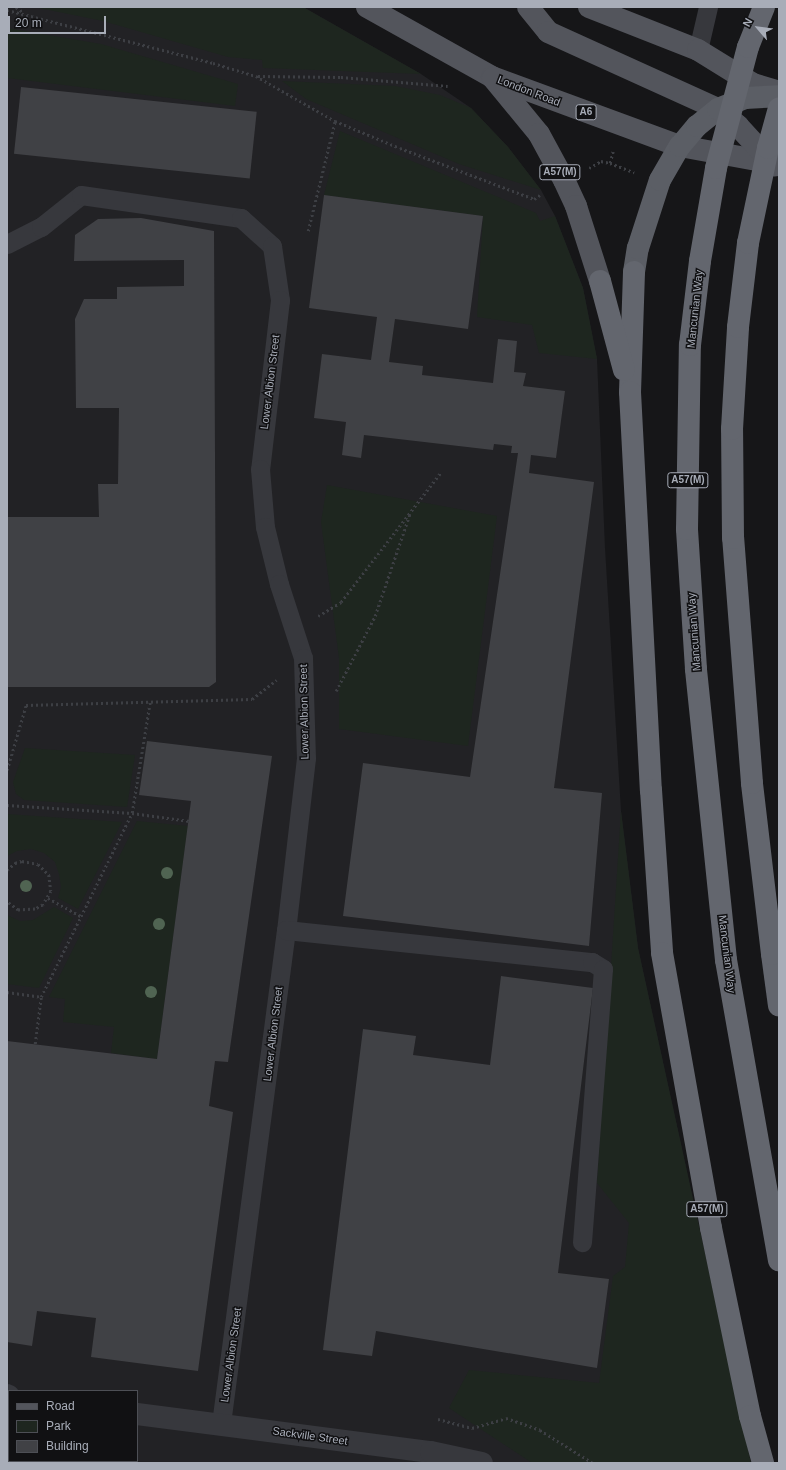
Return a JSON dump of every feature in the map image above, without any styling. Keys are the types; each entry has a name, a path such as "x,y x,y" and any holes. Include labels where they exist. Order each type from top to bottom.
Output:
{"highway":[{"name":"Mancunian Way","path":"764,7 748,47 716,168 700,261 690,345 687,529 696,669 726,960 779,1260"},
{"name":"A57(M)","path":"764,1463 750,1416 711,1228 662,953 651,790 630,392 634,272 638,248 660,180 680,146 697,126 718,109 745,98 779,96"},
{"path":"779,108 768,148 748,243 738,327 732,429 733,538 752,783 779,1006"},
{"name":"A57(M)","path":"600,281 630,392"}],"main road":[{"name":"London Road","path":"367,7 492,77 680,146 777,167"},
{"path":"528,7 548,32 718,109 738,126 777,167"},
{"path":"589,7 698,50 753,84 779,92"},
{"name":"A57(M)","path":"492,77 539,134 564,180 576,206 600,281"}],"street":[{"name":"Sackville Street","path":"138,1414 436,1453 482,1463"}],"lane":[{"path":"698,50 709,8"},
{"name":"Lower Albion Street","path":"7,244 41,227 81,195 241,218 272,246 280,300 260,469 265,526 279,584 303,658 306,758 286,930 222,1424"},
{"path":"286,930 592,962 603,969 582,1242"}],"path":[{"path":"16,7 23,12"},
{"path":"7,10 23,12 256,76 392,80 444,86 492,77"},
{"path":"256,76 335,121 534,199 543,194"},
{"path":"308,231 335,121"},
{"path":"610,163 615,143"},
{"path":"587,169 601,161 638,174"},
{"path":"318,617 341,602 441,472"},
{"path":"336,691 375,616 410,513"},
{"path":"7,770 26,705 252,699 283,675"},
{"path":"35,1044 40,997 82,916 132,813 150,702"},
{"path":"7,805 132,813 189,821"},
{"path":"7,870 15,863 22,861 38,864 49,875 51,891 43,905 27,911 18,910 7,902"},
{"path":"48,898 82,916"},
{"path":"7,992 40,997"},
{"path":"438,1419 472,1428 506,1418 540,1430 593,1463"}],"shaded area":[{"path":"7,7 303,7 421,74 471,108 508,147 541,190 555,216 583,288 597,359 605,548 621,811 638,948 747,1446 713,1463 7,1463"}],"green space":[{"path":"34,7 303,7 421,74 263,68 262,60 228,57 103,21"},
{"path":"7,28 101,44 238,84 235,106 7,78"},
{"path":"282,81 395,86 440,95 471,108 508,147 541,190 459,164 306,99"},
{"path":"340,131 536,213 540,221 555,216 583,288 597,359 539,353 532,325 477,317 483,216 324,195"},
{"path":"327,485 497,516 468,746 339,729 339,658 321,522"},
{"path":"25,748 135,755 127,807 24,800 16,794 13,782"},
{"path":"621,811 638,948 751,1463 532,1463 449,1408 469,1370 599,1383 613,1276 625,1267 629,1223 597,1183"},
{"path":"7,814 122,822 78,909 58,898 61,887 59,874 55,862 44,853 31,849 17,851 7,856"},
{"path":"137,821 188,826 157,1059 111,1053 114,1027 63,1022 65,999 49,997"},
{"path":"54,907 73,918 39,988 7,984 7,915 20,921 33,920"}],"building":[{"path":"21,87 257,112 250,178 14,154"},
{"path":"324,195 483,216 468,329 395,319 389,362 423,366 422,375 493,383 498,339 517,341 514,372 526,373 523,386 565,391 556,458 531,455 529,473 594,482 554,788 602,793 589,946 343,916 363,763 470,777 518,453 511,453 512,446 494,444 493,450 364,435 361,458 342,455 346,422 314,418 322,354 371,360 377,317 309,308"},
{"path":"141,218 214,231 216,682 209,687 7,687 7,517 99,517 98,484 118,484 119,408 76,408 75,319 84,299 117,299 117,287 184,286 184,260 74,261 75,235 98,219"},
{"path":"147,741 272,756 228,1062 215,1061 209,1106 233,1112 198,1371 91,1357 96,1318 37,1311 32,1346 7,1342 7,1041 157,1059 191,801 139,795"},
{"path":"501,976 593,988 558,1273 609,1279 597,1368 376,1331 372,1356 323,1350 363,1029 416,1036 413,1055 490,1065"}]}
